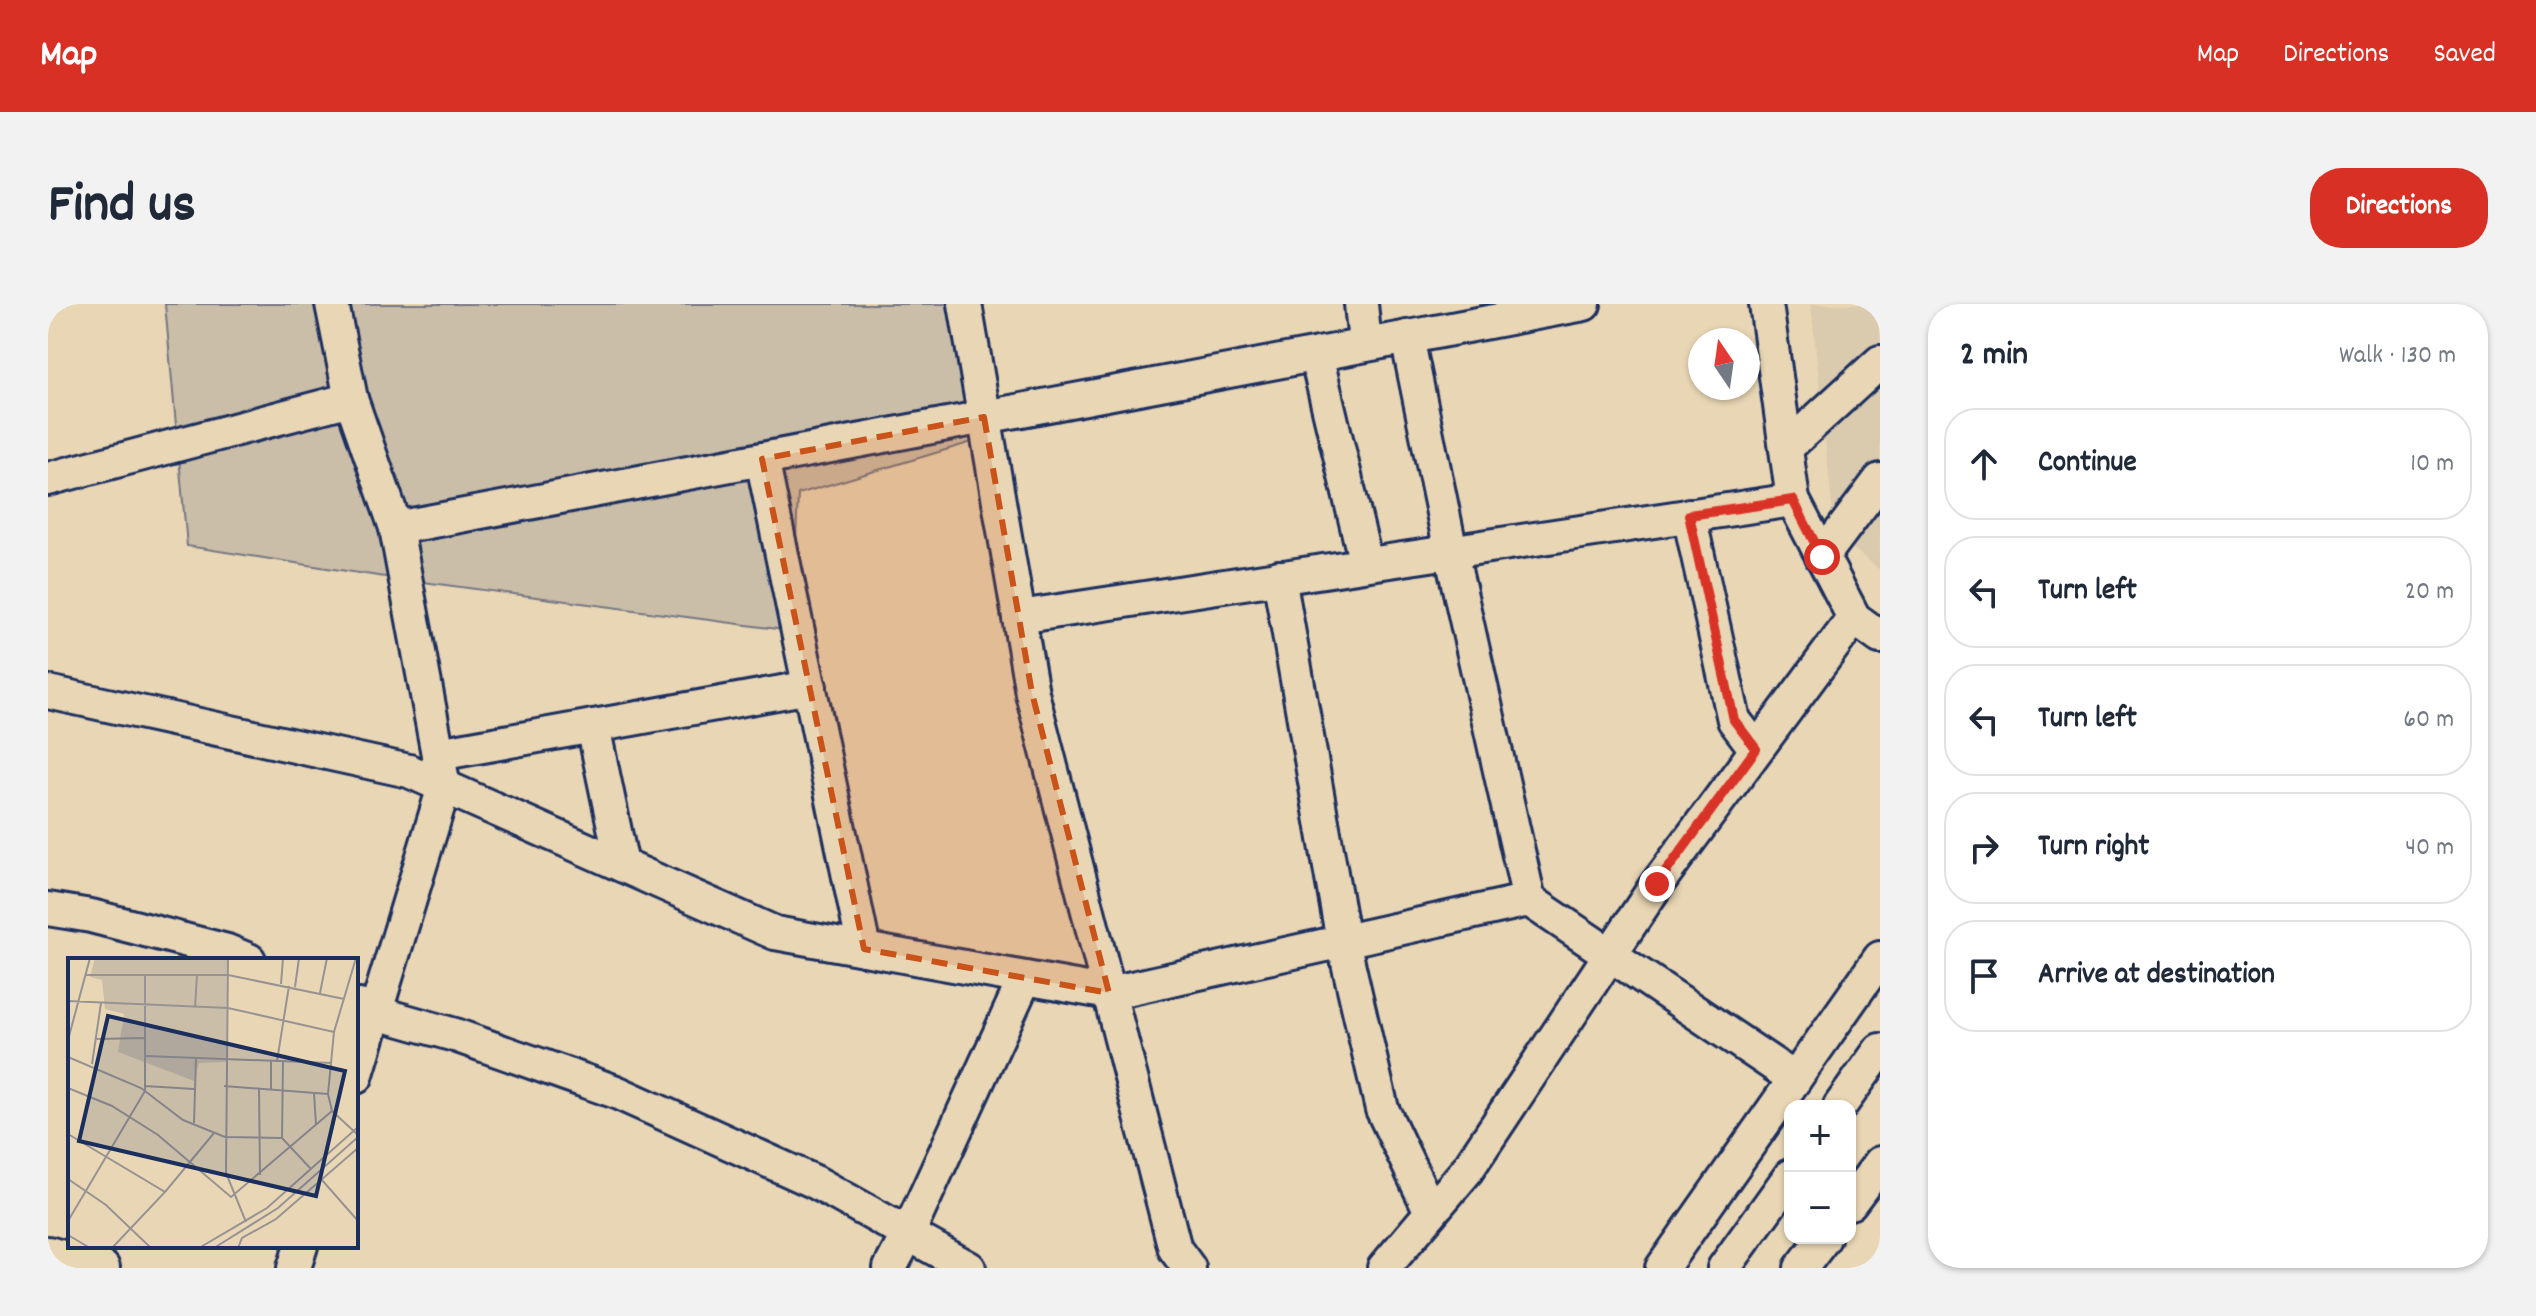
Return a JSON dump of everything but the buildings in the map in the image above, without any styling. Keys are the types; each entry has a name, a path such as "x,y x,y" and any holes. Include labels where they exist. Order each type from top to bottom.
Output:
{"street":[{"path":"332,304 351,399 396,528 444,787 366,1009 358,1063"},
{"path":"965,304 1032,693 1175,1249 1189,1268"},
{"path":"1361,304 1365,344"},
{"path":"396,528 1584,304"},
{"path":"1766,304 1793,500 1854,618 1880,637"},
{"path":"1407,337 1451,552 1529,900 1795,1079"},
{"path":"1316,355 1366,564"},
{"path":"1786,448 1880,362"},
{"path":"48,479 351,399"},
{"path":"762,459 864,949"},
{"path":"1822,557 1880,480"},
{"path":"1019,617 1793,500"},
{"path":"1689,515 1734,720 1756,749"},
{"path":"1279,577 1343,941 1382,1109 1431,1212"},
{"path":"1384,1268 1467,1170 1657,884 1854,618"},
{"path":"438,754 810,687"},
{"path":"48,692 409,771 775,933 1109,993 1529,900"},
{"path":"593,726 622,865"},
{"path":"48,909 91,916 244,958"},
{"path":"1662,1268 1880,958"},
{"path":"890,1268 1025,978"},
{"path":"366,1009 455,1035 616,1092 815,1182 969,1268"},
{"path":"1844,1100 1880,1050"},
{"path":"1856,1195 1880,1163"},
{"path":"1724,1268 1784,1184"},
{"path":"1801,1268 1819,1244"},
{"path":"294,1268 300,1248"},
{"path":"48,1253 103,1268"}],"highlighted area":[{"path":"984,417 1032,693 1109,993 864,949 762,459"}],"shaded area":[{"path":"165,304 973,304 999,434 798,494 792,631 378,576 187,546"},
{"path":"1811,304 1880,304 1880,570 1835,534"}],"route":[{"path":"1657,884 1756,749 1734,720 1689,515 1793,500 1822,557"}]}
